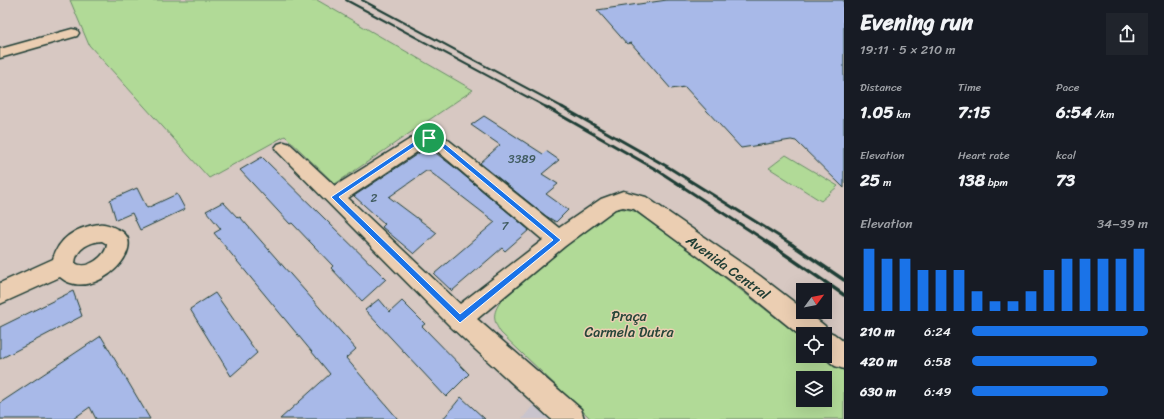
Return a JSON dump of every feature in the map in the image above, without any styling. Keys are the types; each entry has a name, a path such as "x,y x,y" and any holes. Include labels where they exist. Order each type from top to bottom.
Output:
{"street":[{"path":"0,54 72,32"},
{"path":"334,197 420,140 429,138 436,140 558,240 460,319"},
{"path":"284,148 460,319 571,419"},
{"name":"Avenida Central","path":"558,240 608,204 623,200 639,202 752,283 807,327"},
{"path":"0,294 63,265"},
{"path":"832,348 844,357"}],"shaded area":[{"path":"534,404 551,419 522,419"}],"green space":[{"path":"70,0 317,0 473,90 335,184 285,136 209,178 89,45"},
{"path":"786,155 838,186 821,201 769,168"},
{"name":"Praça Carmela Dutra","path":"618,208 636,212 701,259 796,334 796,363 832,363 832,362 844,371 844,419 591,419 501,333 496,325 495,313 501,301 609,210"}],"building":[{"path":"667,0 844,0 844,188 796,141 791,140 741,148 685,87 671,89 631,43 627,44 597,10"},
{"path":"484,116 543,154 546,151 559,160 542,174 558,184 546,194 568,210 556,222 546,216 480,163 500,145 471,125"},
{"path":"428,147 529,230 505,251 502,248 452,291 434,274 495,222 429,171 426,171 389,197 437,233 414,254 382,227 385,224 354,196"},
{"path":"262,157 386,279 362,301 331,268 333,266 292,223 290,224 240,170"},
{"path":"137,188 147,208 177,194 185,209 140,230 132,213 116,220 110,200"},
{"path":"223,202 238,218 240,217 356,349 346,358 398,419 280,419 330,374 214,233 221,229 206,211"},
{"path":"73,291 82,316 0,359 0,327"},
{"path":"215,293 257,353 231,376 190,309"},
{"path":"379,299 390,312 402,301 425,324 422,326 469,374 446,397 365,310"},
{"path":"101,336 150,419 96,419 90,407 73,419 0,419 0,403"},
{"path":"461,397 485,419 443,419"}],"railway":[{"path":"346,0 548,108"},
{"path":"362,0 564,108"},
{"path":"546,107 657,170 772,245"},
{"path":"562,107 668,167 793,245"},
{"path":"770,244 844,295"},
{"path":"791,244 844,280"}],"route":[{"path":"429,138 436,140 558,240 460,319 334,197 420,140 429,138"}]}
